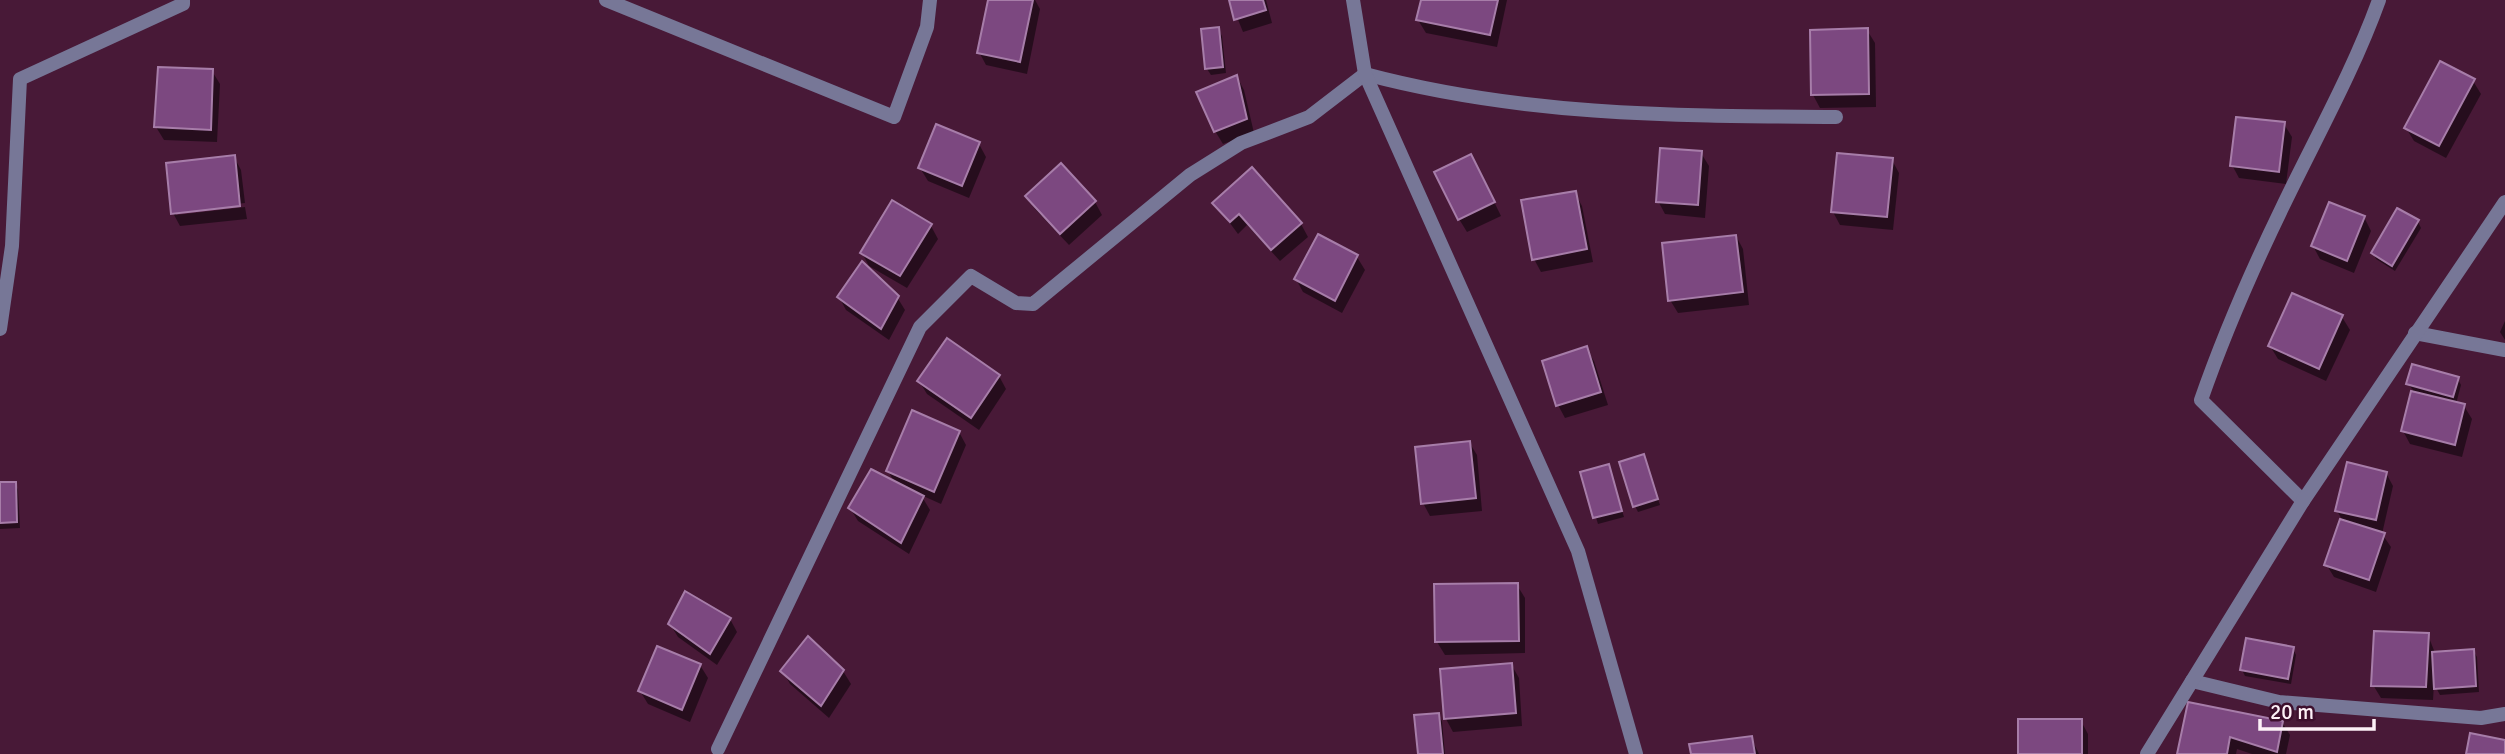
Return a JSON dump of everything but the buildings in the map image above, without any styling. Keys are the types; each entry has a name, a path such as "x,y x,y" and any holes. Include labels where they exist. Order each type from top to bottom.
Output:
{"street":[{"path":"0,329 12,246 20,79 183,4 183,0"},
{"path":"606,0 894,117 927,27 930,0"},
{"path":"1353,0 1365,74 1578,551 1636,754"},
{"path":"2303,501 2201,400 2218,351 2280,211 2363,43 2379,0"},
{"path":"1365,74 1430,91 1549,109 1836,117"},
{"path":"718,749 920,327 971,276 1016,303 1033,304 1189,175 1241,143 1309,117 1365,74"},
{"path":"2147,754 2303,501 2505,202"},
{"path":"2415,333 2505,350"},
{"path":"2192,681 2278,702 2481,718 2505,714"}]}
